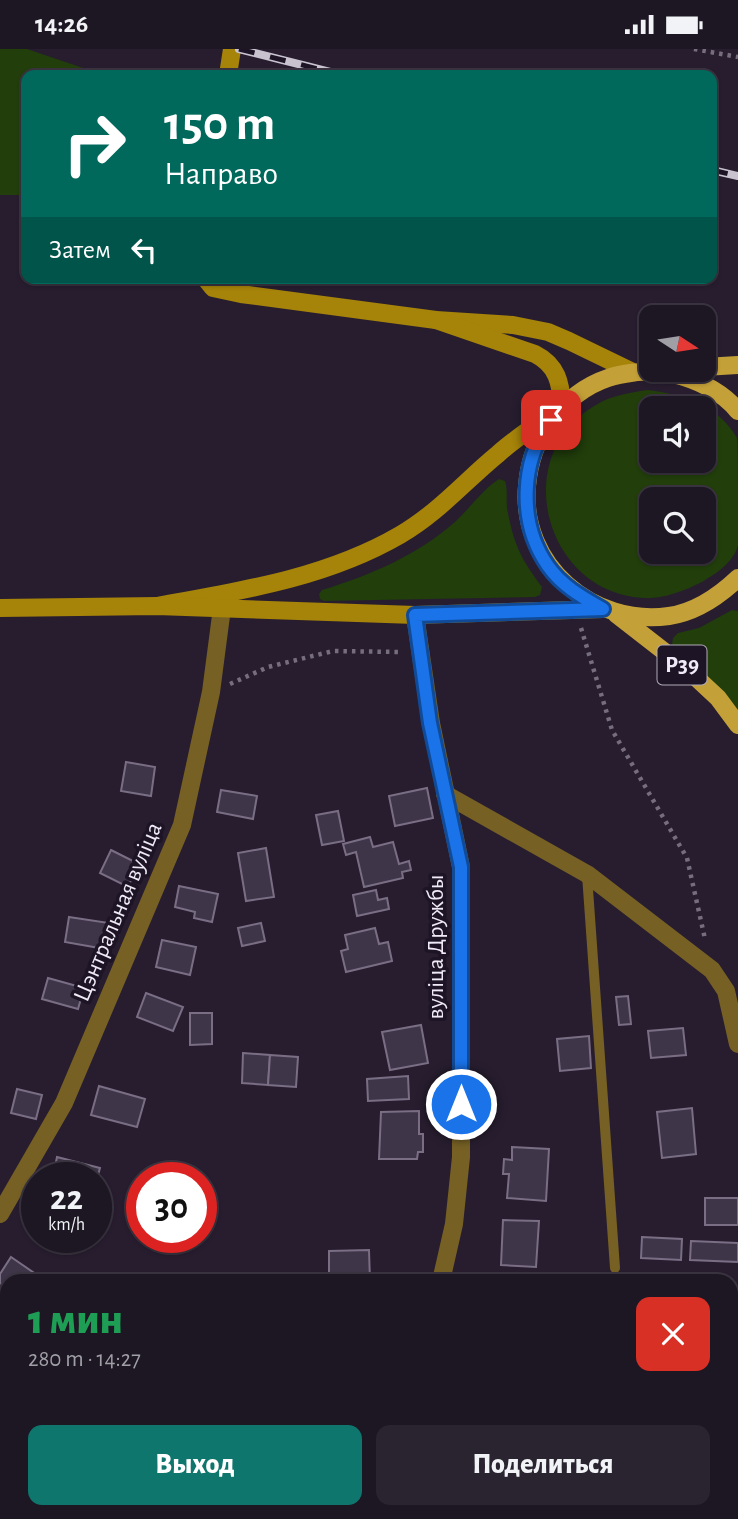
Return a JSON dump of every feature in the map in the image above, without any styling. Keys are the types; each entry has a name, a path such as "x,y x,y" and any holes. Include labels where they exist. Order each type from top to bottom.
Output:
{"main road":[{"path":"229,70 232,49"},
{"path":"210,284 213,288 241,295 436,320 513,325 548,333 634,372"},
{"path":"157,606 262,588 360,555 401,535 437,510 499,452 562,406 561,385 545,359 436,320"},
{"path":"716,366 738,365"},
{"name":"Р39","path":"639,372 607,378 583,390 562,406 541,434 529,467 525,502 532,535 548,566 572,592 609,611 688,670 718,698 738,725"},
{"name":"Р39","path":"697,382 712,389 738,411"},
{"name":"Р39","path":"609,611 644,618 671,616 697,607 721,594 738,578"},
{"path":"0,608 157,606 415,615 609,611"}],"street":[{"name":"Цэнтральная вуліца","path":"0,1214 64,1103 182,825 211,692 222,608"},
{"name":"вуліца Дружбы","path":"415,615 430,723 461,867 461,1157 443,1274"},
{"path":"445,794 587,874 712,970 726,991 738,1044"}],"lane":[{"path":"587,874 615,1268"}],"path":[{"path":"694,49 738,57"},
{"path":"575,611 612,730 687,858 712,970"},
{"path":"211,692 268,667 333,652 419,652"}],"green space":[{"path":"0,49 27,49 89,70 21,70 21,195 0,195"},
{"path":"647,390 677,396 639,396 639,473 716,473 716,414 737,438 738,545 734,555 726,565 702,582 662,597 651,598 615,592 586,576 564,552 550,522 546,489 552,457 568,428 596,405 621,395"},
{"path":"499,479 506,484 507,508 515,541 523,559 542,587 540,595 320,599 322,590 376,571 426,544 456,521"},
{"path":"732,610 738,611 738,711 694,662 672,644 678,633 699,628"}],"building":[{"path":"126,762 155,767 151,796 121,791"},
{"path":"427,788 433,818 395,826 389,796"},
{"path":"221,790 257,796 253,819 217,812"},
{"path":"338,811 344,841 322,845 316,815"},
{"path":"370,837 373,847 393,842 399,864 409,861 411,870 402,872 403,878 364,887 356,852 346,855 343,844"},
{"path":"266,848 274,897 246,901 238,853"},
{"path":"111,850 139,864 128,887 100,873"},
{"path":"179,886 218,894 212,922 194,918 195,912 175,907"},
{"path":"376,890 378,900 387,898 389,909 357,916 353,895"},
{"path":"69,917 109,923 105,949 65,942"},
{"path":"261,923 265,941 242,946 238,928"},
{"path":"375,928 379,944 388,942 392,961 346,972 341,951 348,949 345,935"},
{"path":"162,940 196,947 190,975 156,967"},
{"path":"48,978 84,988 78,1009 42,999"},
{"path":"146,993 183,1007 173,1031 137,1017"},
{"path":"628,996 631,1024 619,1025 616,997"},
{"path":"190,1013 212,1013 212,1044 190,1045"},
{"path":"421,1025 428,1063 390,1070 382,1032"},
{"path":"683,1028 686,1055 651,1058 648,1031"},
{"path":"589,1036 591,1068 560,1071 557,1039"},
{"path":"243,1053 270,1055 268,1085 242,1083"},
{"path":"270,1055 298,1057 296,1087 268,1085"},
{"path":"408,1076 409,1099 368,1101 367,1079"},
{"path":"99,1086 145,1099 137,1127 91,1115"},
{"path":"17,1089 42,1095 36,1119 11,1113"},
{"path":"692,1108 696,1154 662,1158 657,1112"},
{"path":"419,1111 419,1134 423,1134 423,1152 418,1152 417,1159 379,1159 381,1112"},
{"path":"512,1147 549,1149 546,1201 507,1198 509,1174 503,1174 504,1159 512,1160"},
{"path":"57,1157 77,1162 56,1162"},
{"path":"705,1198 738,1198 738,1225 705,1225"},
{"path":"503,1220 539,1221 536,1267 501,1265"},
{"path":"642,1237 682,1239 681,1260 641,1258"},
{"path":"691,1241 738,1243 738,1262 690,1260"},
{"path":"369,1250 370,1274 329,1274 329,1251"},
{"path":"11,1257 36,1274 0,1274"}],"railway":[{"path":"239,49 322,70"},
{"path":"717,171 738,176"}],"route":[{"path":"461,1104 461,867 430,723 415,615 603,609 572,592 548,566 532,535 525,502 529,467 541,434 551,420"}]}
